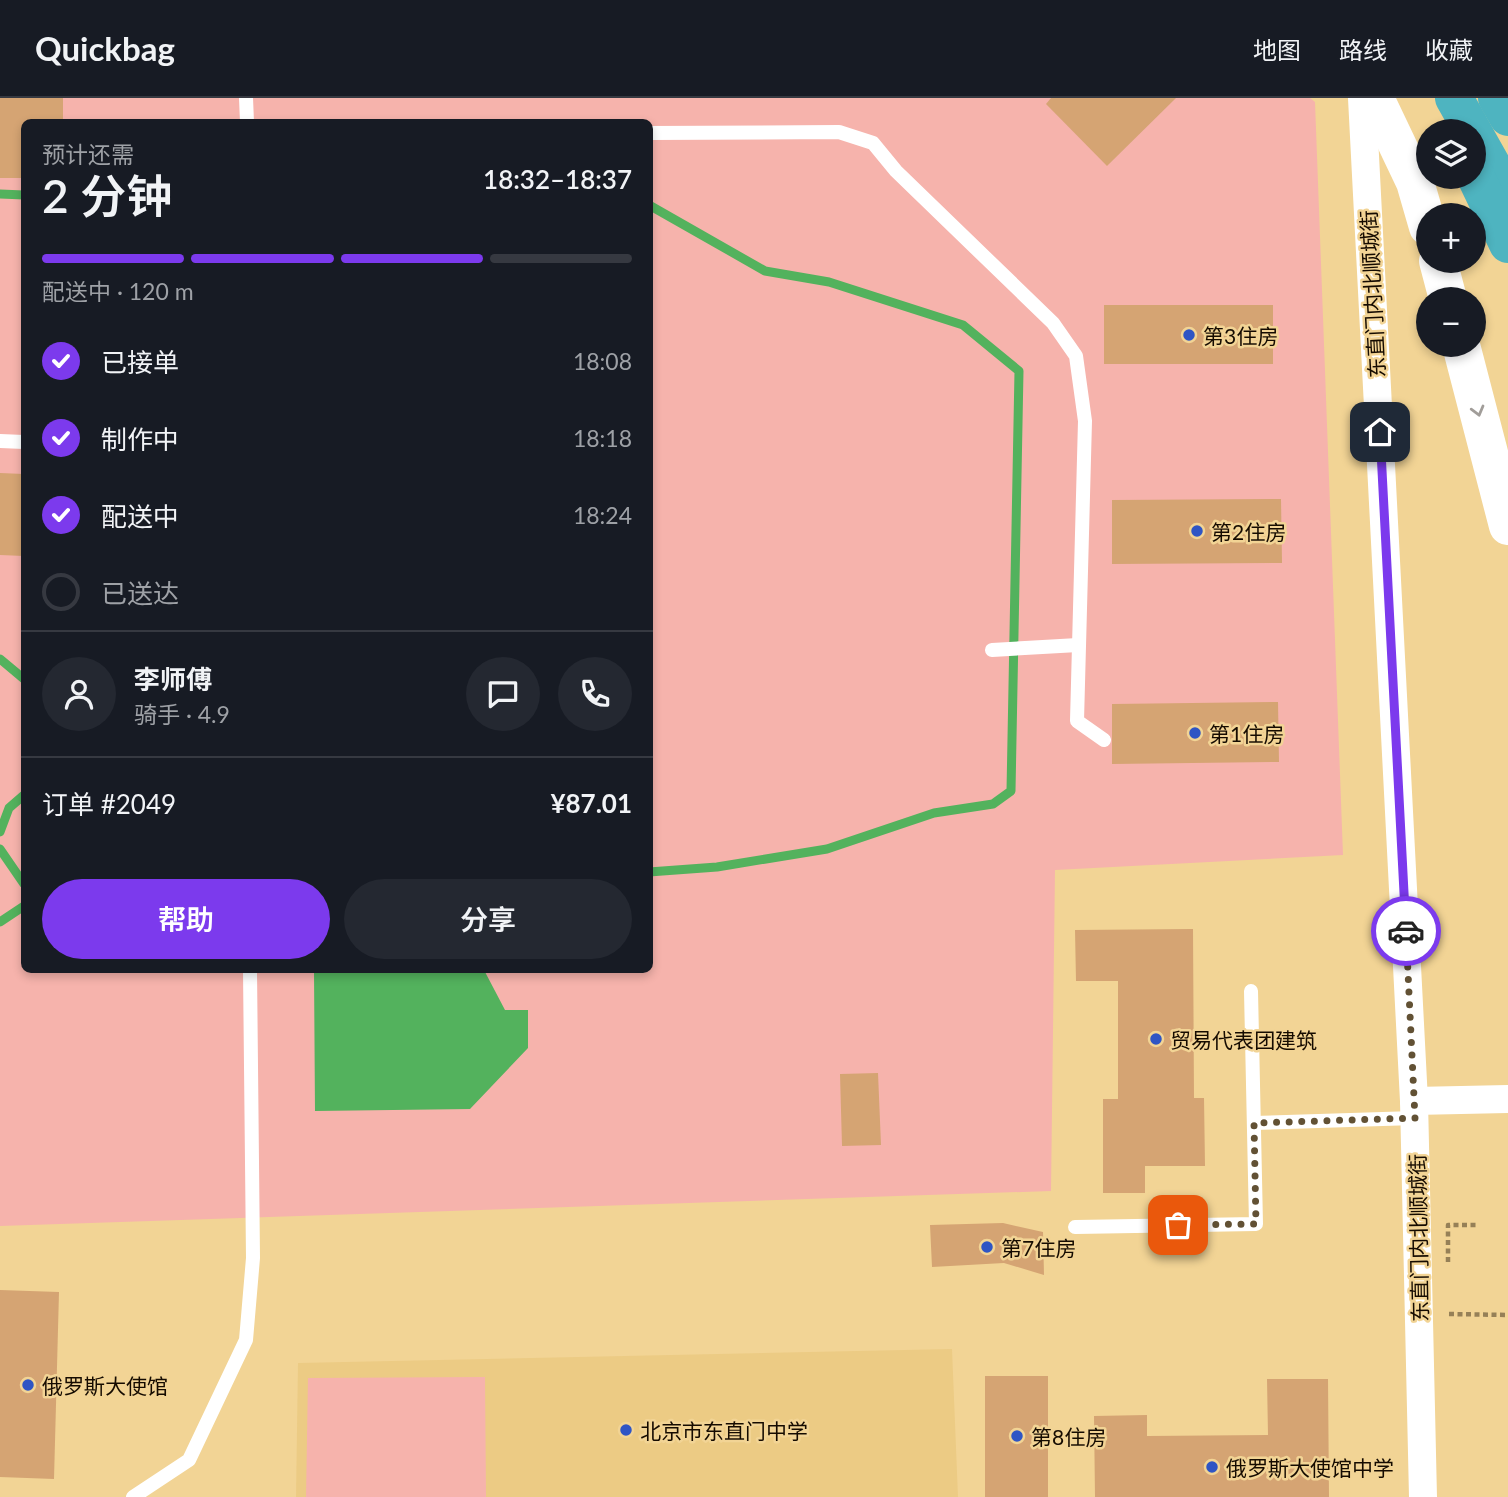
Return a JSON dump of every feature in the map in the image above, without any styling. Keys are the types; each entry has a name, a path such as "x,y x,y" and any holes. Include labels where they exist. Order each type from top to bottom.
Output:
{"highway":[{"path":"1427,98 1440,119"},
{"path":"1454,98 1508,194"},
{"path":"1497,98 1508,117"},
{"path":"1482,189 1508,244"}],"street":[{"name":"东直门内北顺城街","path":"1362,98 1415,1110 1423,1497"},
{"path":"1375,98 1415,182 1421,203"},
{"path":"1464,357 1508,526"},
{"path":"1415,1110 1508,1100"}],"lane":[{"path":"246,98 247,119"},
{"path":"653,133 839,131 873,143 896,171 1053,323 1076,356 1085,421 1076,721 1104,740"},
{"path":"0,441 21,442"},
{"path":"993,650 1078,645"},
{"path":"133,1497 189,1460 246,1340 253,1258 250,973"},
{"path":"1075,1227 1256,1224 1251,991"},
{"path":"1254,1123 1415,1110"}],"path":[{"path":"1448,1224 1479,1225"},
{"path":"1448,1314 1508,1315"}],"shaded area":[{"path":"0,98 1310,98 1315,102 1343,855 1055,870 1051,1191 0,1226"},
{"path":"314,973 486,973 505,1010 528,1010 528,1048 470,1109 315,1111"},
{"name":"北京市东直门中学","path":"952,1349 958,1497 296,1497 298,1363"},
{"path":"485,1377 486,1497 306,1497 308,1378"}],"building":[{"path":"0,98 63,98 63,119 21,119 21,178 0,178"},
{"path":"1051,98 1176,98 1107,166 1046,104"},
{"name":"第3住房","path":"1104,305 1273,305 1273,364 1104,364"},
{"path":"0,473 21,474 21,556 0,555"},
{"name":"第2住房","path":"1281,499 1282,563 1112,564 1112,500"},
{"name":"第1住房","path":"1278,702 1279,762 1112,764 1112,704"},
{"name":"贸易代表团建筑","path":"1193,929 1194,1098 1204,1098 1205,1166 1145,1166 1145,1193 1103,1193 1103,1099 1118,1099 1118,981 1076,981 1075,930"},
{"path":"878,1073 881,1145 842,1146 840,1074"},
{"name":"第7住房","path":"1003,1223 1043,1232 1044,1275 1004,1263 932,1267 930,1225"},
{"name":"俄罗斯大使馆","path":"0,1290 59,1292 54,1479 0,1477"},
{"name":"第8住房","path":"985,1376 1048,1376 1048,1497 985,1497"},
{"name":"俄罗斯大使馆中学","path":"1267,1379 1328,1379 1329,1497 1095,1497 1094,1416 1147,1415 1147,1436 1268,1435"}],"waterway":[{"path":"0,194 21,195"},
{"path":"653,207 765,271 829,282 963,325 1019,371 1011,791 993,804 934,813 827,849 717,867 653,872"},
{"path":"0,659 21,676"},
{"path":"0,832 9,808 21,798"},
{"path":"0,849 21,880"},
{"path":"0,922 21,908"}],"way so far":[{"path":"1178,1225 1256,1224 1254,1123 1415,1118 1406,931"}],"place":[{"name":"第3住房","path":"1189,335"},
{"name":"第2住房","path":"1197,531"},
{"name":"第1住房","path":"1195,733"},
{"name":"贸易代表团建筑","path":"1156,1039"},
{"name":"第7住房","path":"987,1247"},
{"name":"俄罗斯大使馆","path":"28,1385"},
{"name":"北京市东直门中学","path":"626,1430"},
{"name":"第8住房","path":"1017,1436"},
{"name":"俄罗斯大使馆中学","path":"1212,1467"}],"route":[{"path":"1380,432 1406,931"}]}
